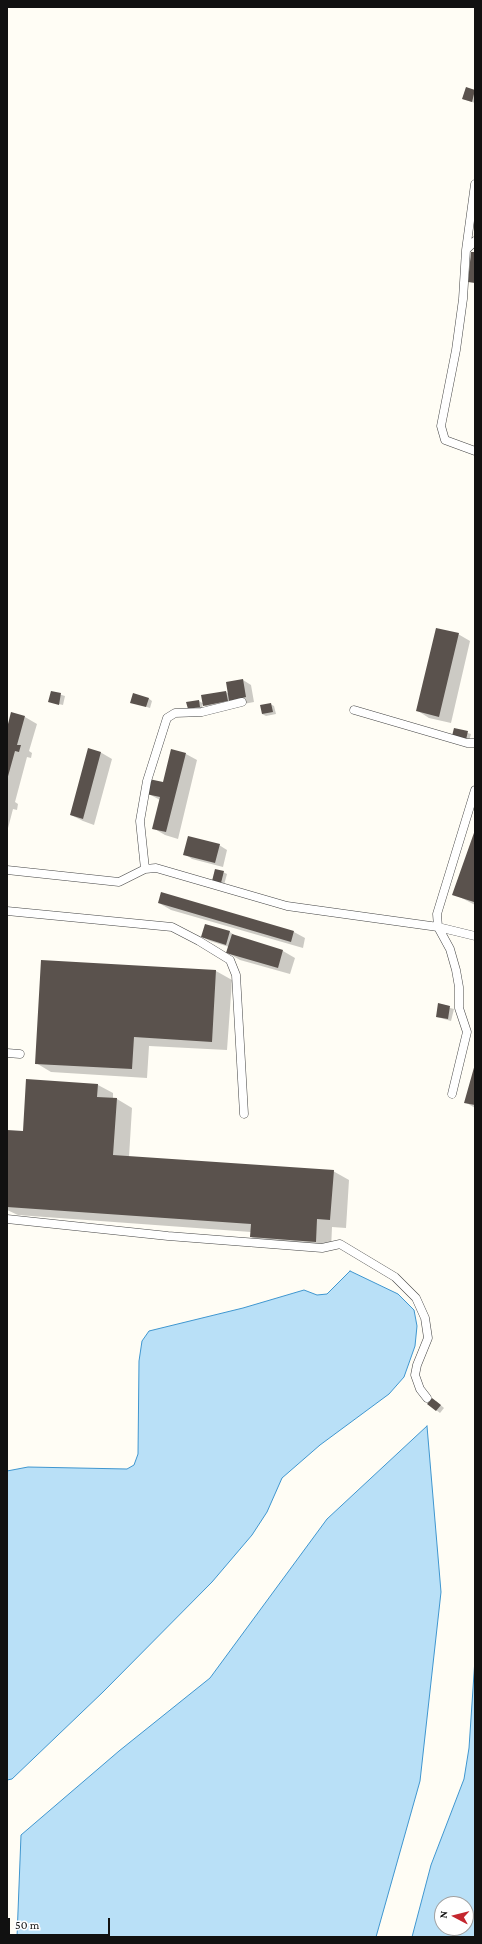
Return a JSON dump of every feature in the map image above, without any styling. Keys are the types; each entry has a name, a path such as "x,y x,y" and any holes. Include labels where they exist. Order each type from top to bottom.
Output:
{"lane":[{"path":"475,184 466,250 463,299 456,350 441,426 445,440 475,451"},
{"path":"466,250 475,241"},
{"path":"144,869 140,821 147,781 167,718 175,713 202,712 242,702"},
{"path":"354,710 467,743 475,743"},
{"path":"452,1094 467,1032 459,1008 459,987 450,949 438,927 437,914 475,790"},
{"path":"7,870 119,882 144,869 156,868 287,906 438,927 475,936"},
{"path":"7,911 172,928 199,941 230,960 236,975 244,1114"},
{"path":"7,1053 20,1054"},
{"path":"7,1219 168,1236 322,1248 340,1244 395,1277 416,1298 426,1318 428,1338 417,1365 416,1375 420,1389 427,1398"}],"water":[{"path":"350,1271 398,1294 414,1310 417,1326 415,1346 404,1377 389,1394 320,1445 282,1478 267,1512 252,1535 212,1582 103,1692 12,1779 7,1780 7,1471 28,1467 127,1469 134,1465 138,1454 139,1361 142,1341 149,1331 243,1308 304,1290 317,1295 327,1294"},
{"path":"427,1426 441,1592 420,1781 376,1937 17,1937 21,1835 119,1751 210,1678 327,1519"},
{"path":"475,1659 475,1937 412,1937 431,1865 464,1779 469,1748"}],"building":[{"path":"466,87 475,90 472,102 462,99"},
{"path":"471,252 475,252 475,283 468,282"},
{"path":"436,628 459,633 439,717 416,711"},
{"path":"243,679 246,697 229,701 226,682"},
{"path":"51,691 61,693 59,705 48,702"},
{"path":"226,691 228,701 203,706 201,695"},
{"path":"133,693 149,698 146,707 130,703"},
{"path":"199,700 200,707 188,709 186,702"},
{"path":"271,703 273,712 262,714 260,705"},
{"path":"11,712 25,716 17,745 21,745 19,752 15,751 7,780 7,728"},
{"path":"454,728 468,731 466,740 452,736"},
{"path":"88,748 101,752 83,819 70,815"},
{"path":"171,749 186,753 166,832 152,829 160,797 146,794 149,779 163,782"},
{"path":"475,830 475,901 474,902 452,895"},
{"path":"188,836 220,844 215,863 183,855"},
{"path":"215,869 224,871 221,883 212,881"},
{"path":"161,892 294,931 291,942 158,903"},
{"path":"205,924 230,931 226,945 201,937"},
{"path":"232,934 283,950 278,968 226,953"},
{"path":"41,960 216,970 212,1042 134,1037 132,1069 35,1064"},
{"path":"438,1003 450,1006 448,1019 436,1017"},
{"path":"475,1064 475,1105 464,1103"},
{"path":"26,1079 98,1084 97,1097 117,1098 113,1155 334,1170 330,1220 317,1219 316,1242 250,1237 251,1224 7,1207 7,1130 23,1131"},
{"path":"432,1398 441,1405 436,1411 427,1404"}]}
